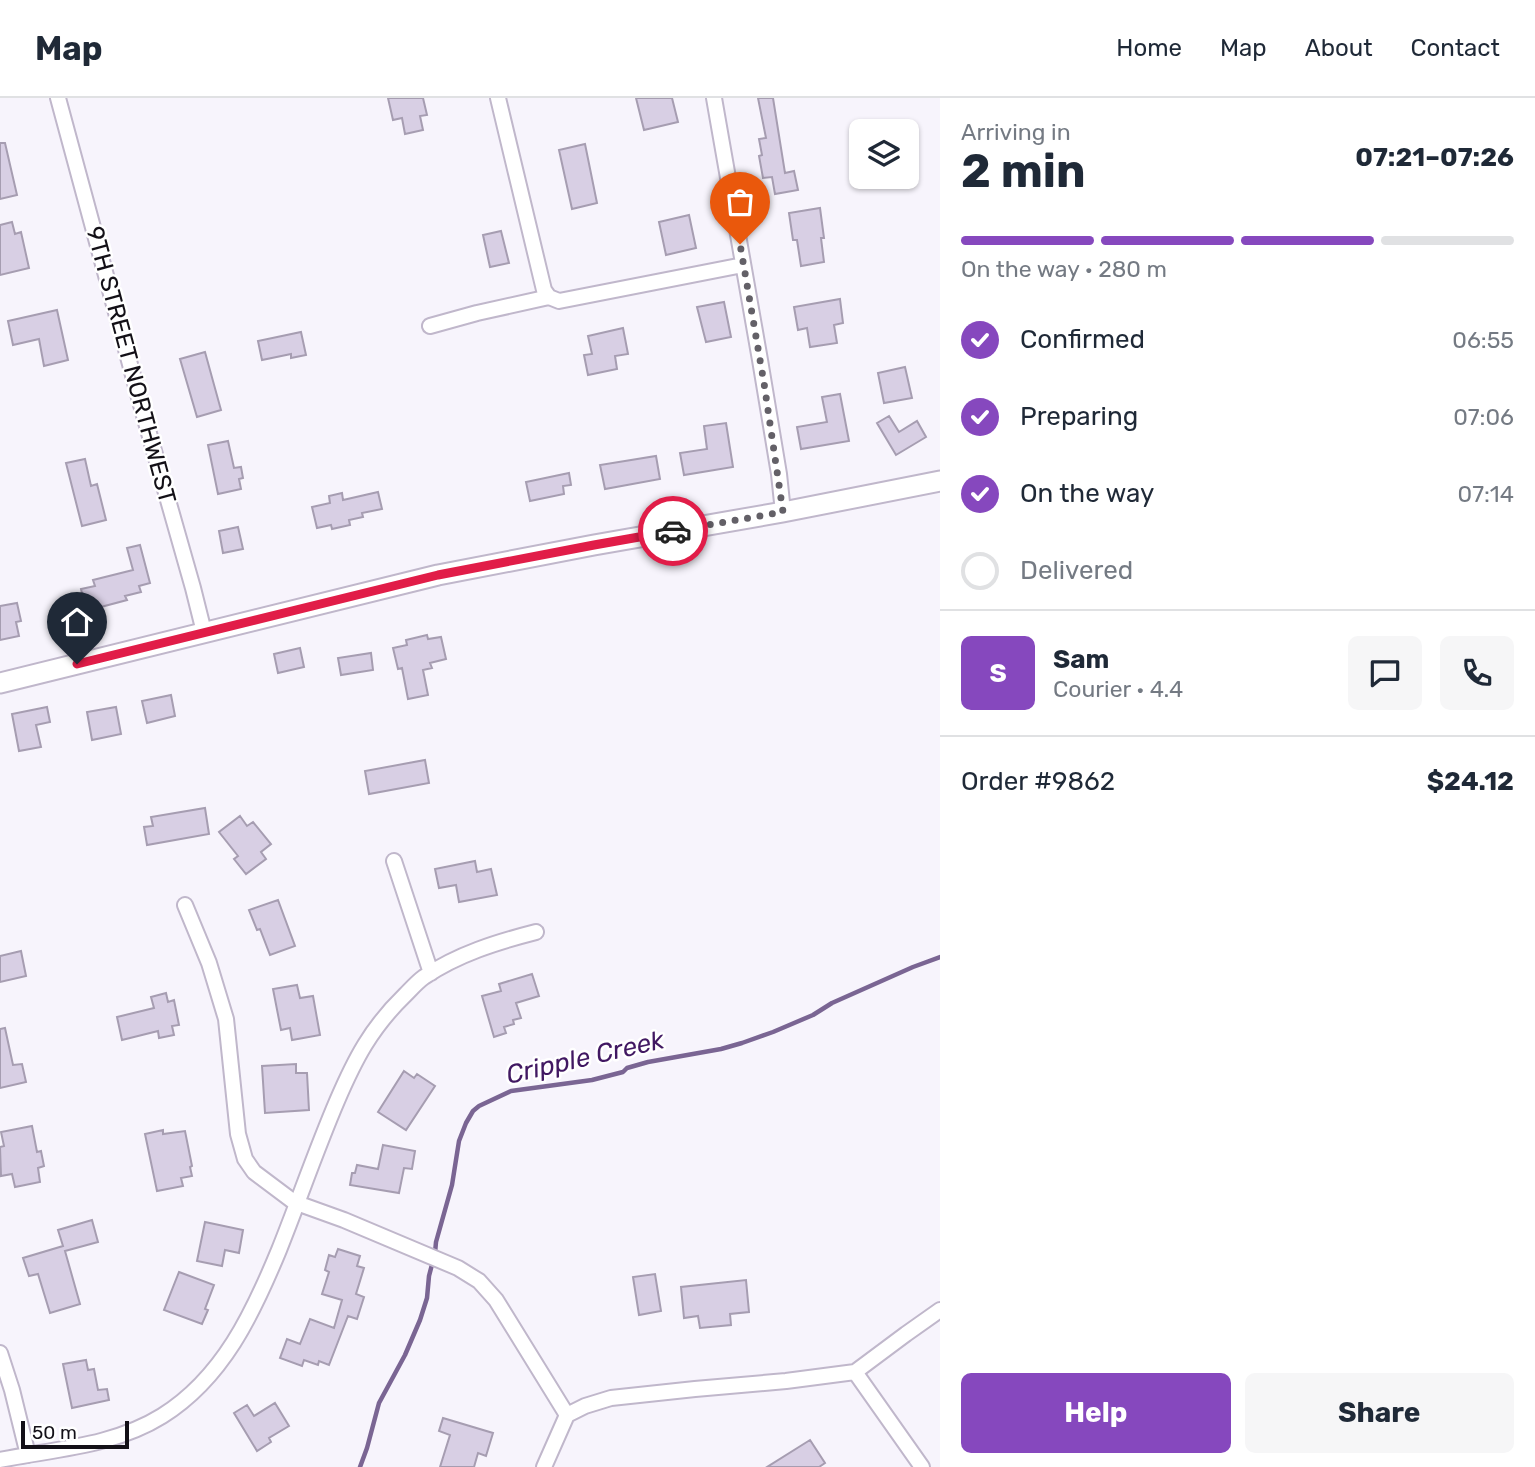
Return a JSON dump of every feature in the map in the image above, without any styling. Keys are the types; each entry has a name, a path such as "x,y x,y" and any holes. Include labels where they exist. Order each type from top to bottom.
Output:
{"main road":[{"path":"0,683 438,575 940,481"}],"street":[{"name":"9TH STREET NORTHWEST","path":"58,98 204,632"},
{"path":"498,98 544,290 549,298"},
{"path":"713,98 766,398 783,512"},
{"path":"430,326 549,298 559,301 743,265"},
{"path":"394,861 431,973"},
{"path":"185,905 209,963 226,1019 237,1134 241,1149 254,1172 298,1204 344,1220 458,1268 479,1281 496,1300 567,1415"},
{"path":"0,1461 117,1437 161,1417 200,1387 226,1354 261,1294 321,1140 356,1058 374,1029 421,979 431,973 477,950 537,932"},
{"path":"544,1467 567,1415 585,1406 611,1398 855,1373 940,1310"},
{"path":"0,1353 28,1455"},
{"path":"855,1373 922,1467"}],"building":[{"path":"388,98 423,98 427,115 420,116 423,130 405,134 402,118 393,120"},
{"path":"636,98 672,98 678,122 644,130"},
{"path":"758,98 773,98 785,173 794,171 798,190 775,194 772,177 763,178 759,139 766,138"},
{"path":"0,143 5,143 17,195 0,199"},
{"path":"585,144 597,203 572,209 559,150"},
{"path":"820,208 824,262 801,266 789,213"},
{"path":"689,215 696,248 666,255 659,222"},
{"path":"12,222 15,234 21,232 29,268 0,275 0,225"},
{"path":"501,231 509,263 490,267 483,235"},
{"path":"840,299 843,323 834,325 837,343 810,347 807,328 798,330 794,307"},
{"path":"724,302 731,337 706,342 697,307"},
{"path":"57,310 68,360 44,366 39,339 13,345 8,321"},
{"path":"623,328 628,354 615,356 617,369 588,375 584,355 592,354 588,336"},
{"path":"301,332 306,355 291,358 291,354 262,360 258,341"},
{"path":"205,352 221,410 197,417 180,359"},
{"path":"905,367 912,398 884,403 878,373"},
{"path":"840,394 849,441 801,449 797,427 827,422 822,397"},
{"path":"889,416 899,432 917,421 926,437 896,455 877,423"},
{"path":"726,423 733,467 684,475 680,453 707,449 704,426"},
{"path":"228,441 234,468 241,467 241,489 218,494 208,445"},
{"path":"656,456 660,479 605,489 600,465"},
{"path":"85,459 91,486 97,484 106,520 82,526 66,463"},
{"path":"569,473 571,485 563,486 564,494 530,501 526,482"},
{"path":"378,492 382,509 362,513 363,517 349,520 350,525 332,529 331,525 317,528 312,507 330,503 329,496 342,493 343,500"},
{"path":"238,527 243,549 223,553 219,531"},
{"path":"140,545 150,583 139,586 141,592 125,596 127,600 86,611 81,589 95,586 93,580 133,570 127,548"},
{"path":"17,603 21,621 16,622 19,636 0,640 0,606"},
{"path":"427,635 428,639 441,637 446,659 430,663 432,668 423,670 428,695 408,699 402,668 398,669 393,648 407,645 406,640"},
{"path":"300,648 304,667 278,673 274,654"},
{"path":"371,653 373,670 341,675 338,658"},
{"path":"171,695 175,716 147,723 142,701"},
{"path":"47,707 50,722 36,725 41,747 19,751 12,714"},
{"path":"116,707 121,734 92,740 87,712"},
{"path":"425,760 429,783 369,794 365,771"},
{"path":"205,808 209,834 147,845 144,827 153,826 151,817"},
{"path":"240,816 247,826 253,822 271,844 261,852 266,859 246,874 234,859 238,856 219,832"},
{"path":"475,861 477,872 491,869 497,895 459,902 456,885 439,888 435,869"},
{"path":"278,900 295,946 270,955 249,910"},
{"path":"21,951 26,976 0,982 0,956"},
{"path":"532,974 539,996 516,1003 521,1018 504,1027 506,1033 494,1037 482,996 501,991 499,984"},
{"path":"297,985 300,998 313,996 320,1035 292,1040 290,1028 281,1030 273,989"},
{"path":"166,993 168,1002 174,1000 179,1025 172,1026 174,1035 159,1038 158,1031 122,1040 117,1017 154,1008 151,997"},
{"path":"5,1028 13,1065 22,1064 26,1082 0,1088 0,1029"},
{"path":"296,1064 296,1073 307,1073 309,1110 265,1113 262,1066"},
{"path":"404,1071 414,1078 417,1074 435,1086 406,1130 378,1112"},
{"path":"32,1126 37,1152 41,1151 44,1166 38,1168 40,1182 15,1187 12,1174 1,1176 0,1147 4,1146 1,1132"},
{"path":"163,1130 163,1134 185,1131 192,1176 181,1178 183,1186 157,1191 145,1134"},
{"path":"383,1145 415,1151 412,1169 404,1168 399,1193 350,1185 357,1165 378,1169"},
{"path":"92,1220 98,1242 65,1251 80,1304 50,1313 38,1274 29,1276 23,1258 63,1246 58,1230"},
{"path":"205,1222 243,1230 239,1253 225,1250 222,1266 197,1261"},
{"path":"338,1249 360,1256 357,1266 364,1268 356,1294 364,1297 357,1319 348,1316 329,1365 319,1361 318,1365 304,1360 302,1366 280,1358 287,1339 300,1344 310,1319 334,1328 342,1300 322,1294 329,1272 325,1270 329,1255 335,1257"},
{"path":"179,1272 214,1285 202,1324 164,1310"},
{"path":"655,1274 661,1311 639,1315 633,1277"},
{"path":"746,1280 749,1312 730,1314 731,1325 700,1328 698,1316 684,1318 681,1287"},
{"path":"86,1360 88,1370 94,1369 98,1390 107,1389 109,1400 72,1408 63,1364"},
{"path":"275,1403 289,1426 269,1438 271,1442 257,1451 234,1413 247,1405 254,1416"},
{"path":"443,1418 493,1433 486,1456 478,1453 474,1467 440,1467 450,1435 439,1431"},
{"path":"810,1440 825,1463 819,1467 767,1467"}],"waterway":[{"name":"Cripple Creek","path":"360,1467 379,1403 405,1355 427,1298 429,1276 452,1185 459,1141 473,1111 511,1091 592,1080 648,1062 742,1043 813,1015 832,1003 940,957"}],"way so far":[{"path":"673,531 783,512 740,244"}],"route":[{"path":"77,664 438,575 673,531"}]}
